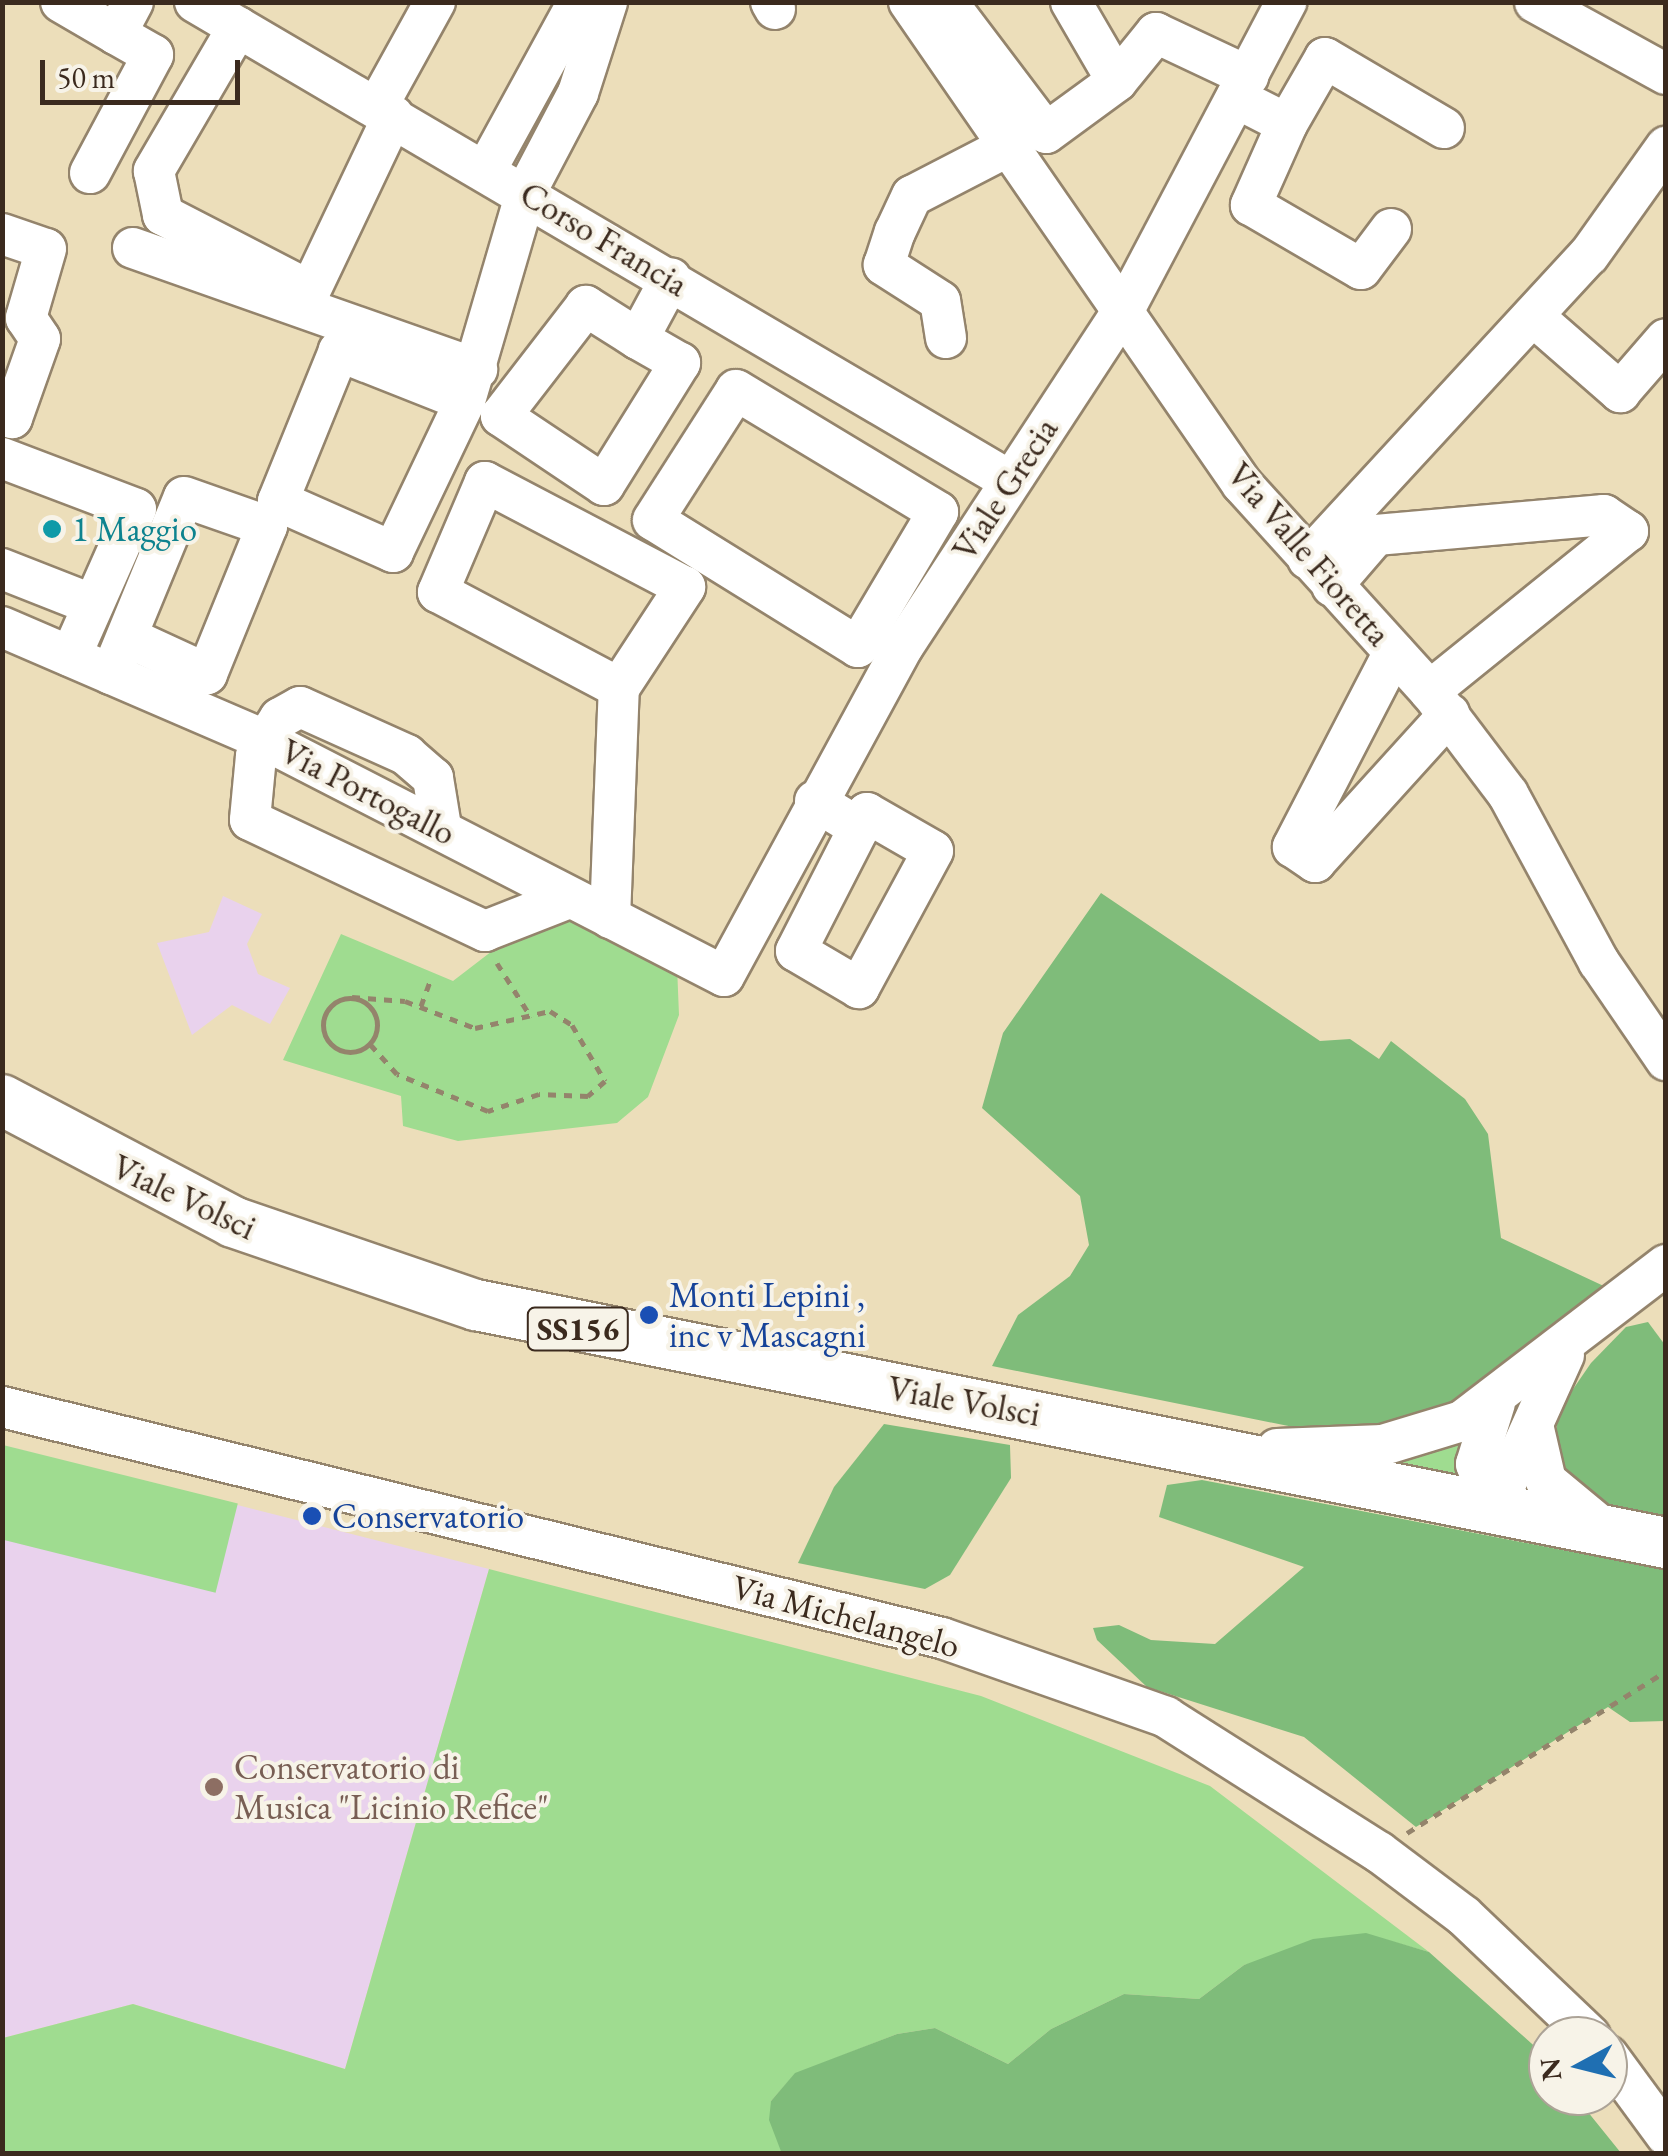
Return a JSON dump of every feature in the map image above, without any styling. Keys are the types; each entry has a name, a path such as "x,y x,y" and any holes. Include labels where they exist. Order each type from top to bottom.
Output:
{"main road":[{"name":"Viale Volsci","path":"2,1100 232,1222 458,1300 1191,1442 1643,1539"}],"street":[{"path":"61,2 124,18 154,54 90,173"},
{"path":"222,12 154,171 163,215 310,291 436,2"},
{"path":"486,170 578,2"},
{"path":"471,385 339,351 278,502 393,552 471,385 526,192 578,92 606,2"},
{"name":"Via Valle Fioretta","path":"908,2 1126,306 1242,484 1440,703 1508,794 1599,962 1666,1060"},
{"path":"946,2 1046,133 1116,81 1156,33 1242,87 1287,124"},
{"path":"1070,2 1116,81"},
{"name":"Viale Grecia","path":"724,976 815,801 888,636 1010,481 1126,306 1286,2"},
{"path":"1535,2 1666,74"},
{"name":"Corso Francia","path":"222,12 1010,481"},
{"path":"1392,229 1361,268 1250,205 1287,124 1325,58 1444,128"},
{"path":"946,338 940,301 884,265 894,232 912,196 1011,144"},
{"path":"1320,573 1533,316 1666,147"},
{"path":"2,234 46,249 26,318 40,338 12,418 2,414"},
{"path":"133,248 471,385"},
{"path":"638,340 670,278"},
{"path":"586,306 638,340 680,363 604,485 501,416 586,306"},
{"path":"1533,316 1620,392 1666,339"},
{"path":"736,390 938,512 888,636 858,647 652,520 736,390"},
{"path":"2,458 136,509 71,656"},
{"path":"610,918 619,688 685,587 485,482 438,592 619,688"},
{"path":"1320,573 1376,535 1604,515 1628,531 1440,703 1315,862 1293,846 1394,652"},
{"path":"2,570 92,604"},
{"name":"Via Portogallo","path":"2,627 264,740 441,827 569,898 724,976"},
{"path":"111,674 126,637"},
{"path":"264,740 250,820 485,931 569,898"},
{"path":"815,801 860,828"},
{"path":"1616,1304 1666,1248"},
{"path":"1191,1442 1382,1445 1495,1403 1666,1265"},
{"path":"1494,1510 1534,1426 1544,1384 1584,1332"},
{"path":"1494,1510 1476,1464 1495,1403"},
{"name":"Via Michelangelo","path":"2,1407 942,1638 1166,1716 1380,1852 1464,1916 1569,2016"},
{"path":"1534,1426 1556,1495 1643,1539"},
{"path":"1628,2083 1666,2135"}],"path":[{"path":"491,957 531,1017"},
{"path":"420,1006 431,978"},
{"path":"352,997 420,1006 475,1028 550,1011 572,1025 606,1070 600,1092 473,1108 396,1074 370,1044 347,1052 324,1034 328,1008 352,997"},
{"path":"352,997 376,1016 370,1044"},
{"path":"1380,1852 1666,1670"}],"shaded area":[{"path":"223,896 262,914 247,944 258,974 290,988 270,1024 232,1005 192,1035 157,943 209,932"},
{"name":"Conservatorio di Musica \"Licinio Refice\"","path":"2,1445 489,1569 345,2069 133,2004 3,2038"}],"green space":[{"path":"1101,893 1320,1041 1350,1039 1379,1059 1391,1041 1465,1099 1488,1134 1501,1238 1608,1288 1431,1419 1333,1435 992,1366 1018,1315 1070,1276 1089,1245 1080,1196 982,1108 1003,1033"},
{"path":"572,912 677,966 679,1015 648,1097 617,1123 458,1141 403,1126 401,1096 283,1060 341,934 453,981 522,928"},
{"path":"1648,1322 1665,1345 1665,1519 1601,1504 1566,1470 1556,1433 1558,1411 1591,1363 1626,1327"},
{"path":"884,1424 1010,1445 1011,1478 950,1575 925,1589 798,1563 834,1487"},
{"path":"1477,1429 1467,1479 1383,1463"},
{"path":"3,1445 238,1504 216,1593 2,1540"},
{"path":"1202,1480 1665,1570 1665,1721 1630,1722 1608,1707 1416,1827 1304,1737 1147,1687 1097,1640 1093,1628 1119,1625 1151,1640 1215,1644 1304,1567 1159,1517 1167,1485"},
{"path":"489,1569 981,1696 1210,1786 1429,1952 1366,1934 1244,1965 1199,1999 1124,1994 1051,2029 1008,2064 935,2028 897,2034 795,2074 771,2101 782,2153 3,2151 3,2038 133,2004 345,2069"},
{"path":"1366,1933 1429,1952 1528,2040 1528,2116 1591,2116 1621,2153 782,2154 769,2120 771,2101 795,2073 897,2034 935,2028 1008,2064 1051,2029 1124,1994 1199,1999 1244,1965 1313,1939"}],"place":[{"name":"1 Maggio","path":"52,529"},
{"name":"Monti Lepini , inc v Mascagni","path":"649,1315"},
{"name":"Conservatorio","path":"312,1516"},
{"name":"Conservatorio di Musica \"Licinio Refice\"","path":"214,1787"}]}
